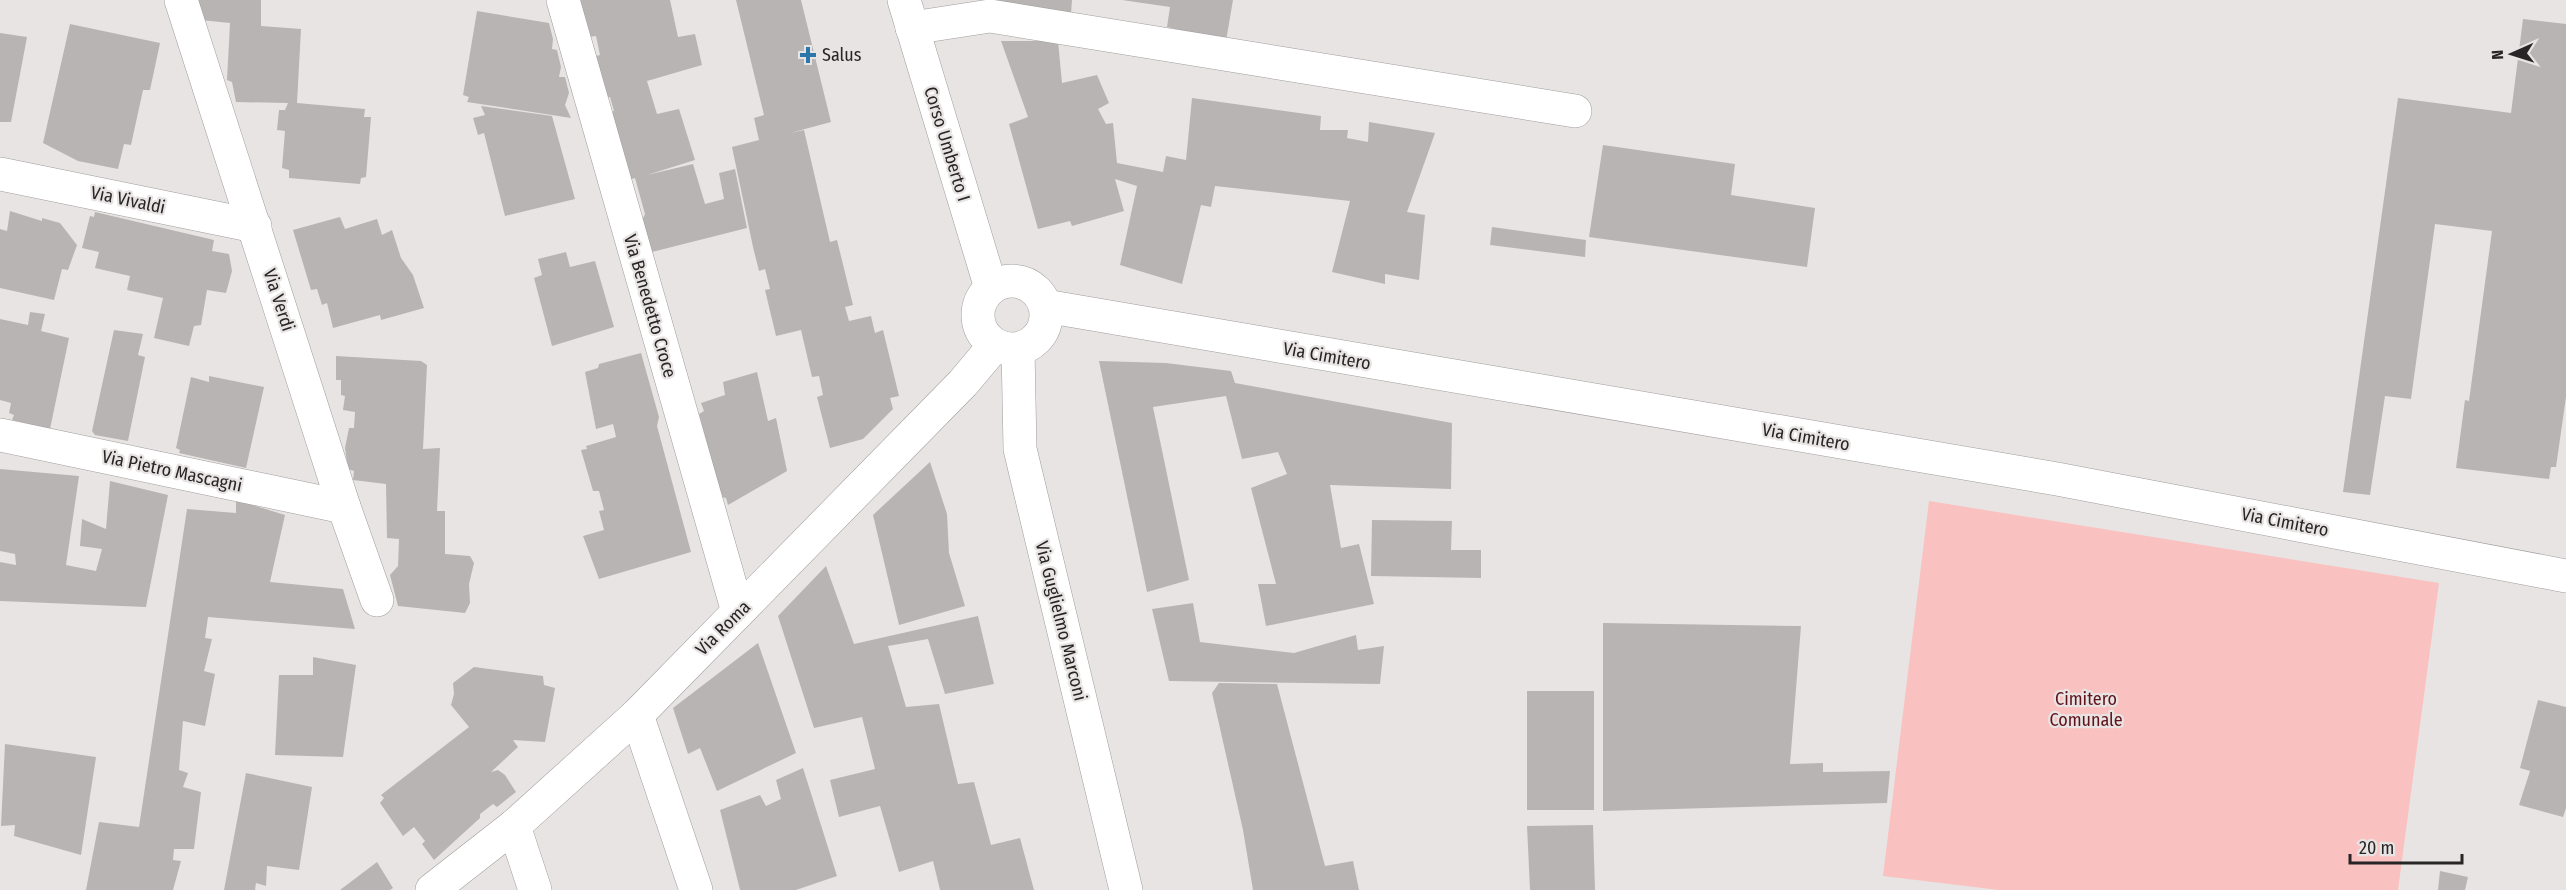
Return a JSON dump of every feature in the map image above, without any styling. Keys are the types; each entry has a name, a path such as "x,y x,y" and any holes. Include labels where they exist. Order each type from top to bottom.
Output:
{"street":[{"name":"Via Verdi","path":"181,0 344,507 377,600"},
{"name":"Via Benedetto Croce","path":"563,0 738,612"},
{"path":"908,14 990,16 1575,111"},
{"name":"Corso Umberto I","path":"908,14 991,288"},
{"name":"Via Vivaldi","path":"0,174 255,226"},
{"path":"1012,280 1033,288 1045,306 1043,329 1037,338 1006,347 980,329 977,318 983,296 991,288 1012,280"},
{"name":"Via Cimitero","path":"1045,306 2046,477 2566,576"},
{"name":"Via Roma","path":"432,890 514,826 637,715 963,383 1006,347"},
{"name":"Via Guglielmo Marconi","path":"1006,347 1020,450 1126,890"},
{"name":"Via Pietro Mascagni","path":"0,435 344,507"},
{"path":"637,715 696,890"},
{"path":"514,826 535,890"}],"green space":[{"name":"Cimitero Comunale","path":"1929,501 2439,583 2398,890 1999,890 1883,876"}],"building":[{"path":"194,0 261,0 261,26 301,29 297,103 365,109 364,117 371,117 366,177 361,178 360,184 289,178 289,170 282,168 285,131 277,130 279,110 285,110 288,103 236,102 232,82 227,80 230,23 200,20"},
{"path":"579,0 670,0 678,37 695,34 702,65 647,81 657,114 679,109 695,160 647,175 693,164 705,204 724,199 719,173 735,169 747,228 648,253 641,223 645,214 635,178 629,180 611,112 614,111 610,97 605,97 596,56 600,55 596,36 589,37"},
{"path":"736,0 801,0 831,122 790,133 804,130 830,242 837,240 853,305 845,307 849,321 871,316 875,333 883,330 899,396 890,398 893,409 863,439 830,448 817,397 823,395 819,376 812,377 801,330 776,336 765,290 770,289 765,269 759,271 732,147 759,140 754,118 764,115"},
{"path":"980,0 1072,0 1071,14"},
{"path":"1122,0 1233,0 1226,41 1167,27 1170,7"},
{"path":"477,11 549,23 553,39 552,49 557,50 561,67 559,77 565,77 569,93 565,105 571,118 467,102 469,97 463,95"},
{"path":"2523,19 2566,24 2566,397 2556,467 2551,467 2549,479 2456,468 2465,400 2469,401 2492,231 2435,224 2411,399 2385,396 2370,495 2343,492 2398,98 2511,113"},
{"path":"70,24 160,43 150,90 143,90 131,145 124,144 118,169 78,161 43,143"},
{"path":"0,33 27,37 11,122 0,122"},
{"path":"1001,41 1058,41 1062,83 1097,75 1109,103 1098,109 1106,124 1113,123 1117,163 1163,172 1166,156 1186,160 1192,98 1321,116 1320,130 1348,130 1347,138 1368,142 1369,122 1435,133 1407,212 1425,215 1419,280 1385,274 1385,284 1332,272 1350,201 1215,186 1211,207 1201,205 1182,284 1120,265 1137,186 1115,179 1124,211 1072,226 1070,221 1038,229 1009,124 1028,117"},
{"path":"481,106 552,116 575,199 505,216 484,133 478,135 473,118 485,115"},
{"path":"1603,145 1735,164 1731,195 1815,208 1807,267 1589,237"},
{"path":"10,211 42,221 42,218 60,223 77,245 68,270 62,269 54,300 0,288 0,229 7,231"},
{"path":"95,212 214,240 212,251 229,254 232,271 226,293 207,290 201,325 194,326 189,346 154,338 163,298 127,290 130,276 95,268 99,252 82,248 90,216 94,217"},
{"path":"340,217 345,229 377,219 382,235 392,230 401,258 413,275 424,308 381,320 380,315 333,328 327,303 322,305 317,289 311,290 293,230"},
{"path":"1492,227 1586,240 1585,257 1490,245"},
{"path":"566,252 570,267 595,261 614,327 552,346 534,278 542,275 538,259"},
{"path":"30,312 45,314 41,331 69,338 50,429 12,420 14,415 9,413 11,403 0,400 0,319 28,325"},
{"path":"114,330 143,334 138,355 145,357 128,441 95,435 92,431"},
{"path":"641,353 659,417 657,426 691,552 599,579 583,536 604,530 599,511 604,510 599,491 593,491 581,450 587,449 586,446 616,437 613,424 596,429 585,372 598,368 599,364"},
{"path":"336,356 421,361 427,365 423,449 440,448 437,511 445,511 445,554 470,556 474,563 469,584 470,603 465,613 398,606 390,575 398,566 399,539 387,538 386,484 353,480 354,471 348,469 345,448 349,428 354,428 355,412 343,410 345,396 341,395 341,380 336,380"},
{"path":"1099,361 1166,363 1231,371 1235,383 1452,423 1451,489 1330,485 1341,548 1359,544 1374,604 1266,626 1258,584 1276,584 1251,488 1287,474 1278,452 1242,459 1226,396 1153,407 1189,580 1147,592"},
{"path":"757,372 768,421 776,418 787,471 728,505 726,498 721,497 699,414 704,411 701,403 725,395 723,382"},
{"path":"209,376 264,387 246,468 179,453 180,450 176,448 191,377 209,382"},
{"path":"930,462 947,514 949,553 965,606 899,625 873,515"},
{"path":"0,469 79,476 66,565 96,571 102,549 80,546 82,519 106,529 110,481 168,495 146,607 0,601 0,562 16,565 15,554 0,551"},
{"path":"236,500 285,515 270,582 343,589 355,629 208,617 205,638 212,639 204,671 215,674 205,726 183,721 179,770 188,773 183,787 201,792 194,849 174,849 173,860 181,861 173,890 86,890 99,822 139,827 187,509 236,513"},
{"path":"1372,520 1452,521 1451,550 1481,550 1481,578 1371,576"},
{"path":"826,566 854,644 978,616 994,684 945,694 928,639 888,646 906,707 939,704 958,784 974,782 991,845 1020,838 1034,890 940,890 933,861 899,872 880,806 839,817 830,780 875,769 862,717 814,728 778,616"},
{"path":"1193,603 1200,642 1294,653 1356,635 1358,650 1384,646 1380,684 1169,681 1152,609"},
{"path":"1603,623 1801,626 1790,764 1823,763 1823,772 1890,771 1887,803 1603,811"},
{"path":"758,643 796,753 717,791 700,748 688,754 673,708"},
{"path":"313,657 356,665 343,757 275,755 279,675 313,675"},
{"path":"474,667 543,676 544,685 555,688 545,742 513,740 518,747 491,772 498,770 505,775 516,792 497,807 493,804 480,814 480,818 434,860 422,844 425,841 414,827 403,836 380,803 384,798 381,795 469,727 451,705 454,694 453,683"},
{"path":"1219,683 1277,684 1325,866 1353,861 1359,890 1253,890 1243,830 1212,693"},
{"path":"1527,691 1594,691 1594,810 1527,810"},
{"path":"2538,700 2566,707 2566,808 2563,817 2519,805 2530,771 2520,768"},
{"path":"5,744 96,757 81,855 14,836 15,825 1,826"},
{"path":"803,768 837,876 796,890 740,890 720,810 760,795 766,806 781,799 776,780"},
{"path":"246,773 312,787 299,870 267,866 266,886 256,883 255,890 224,890"},
{"path":"1593,825 1595,890 1530,890 1527,826"},
{"path":"377,862 393,888 390,890 340,890"},
{"path":"2440,871 2468,877 2465,890 2438,890"}],"place":[{"name":"Salus","path":"808,55"}]}
